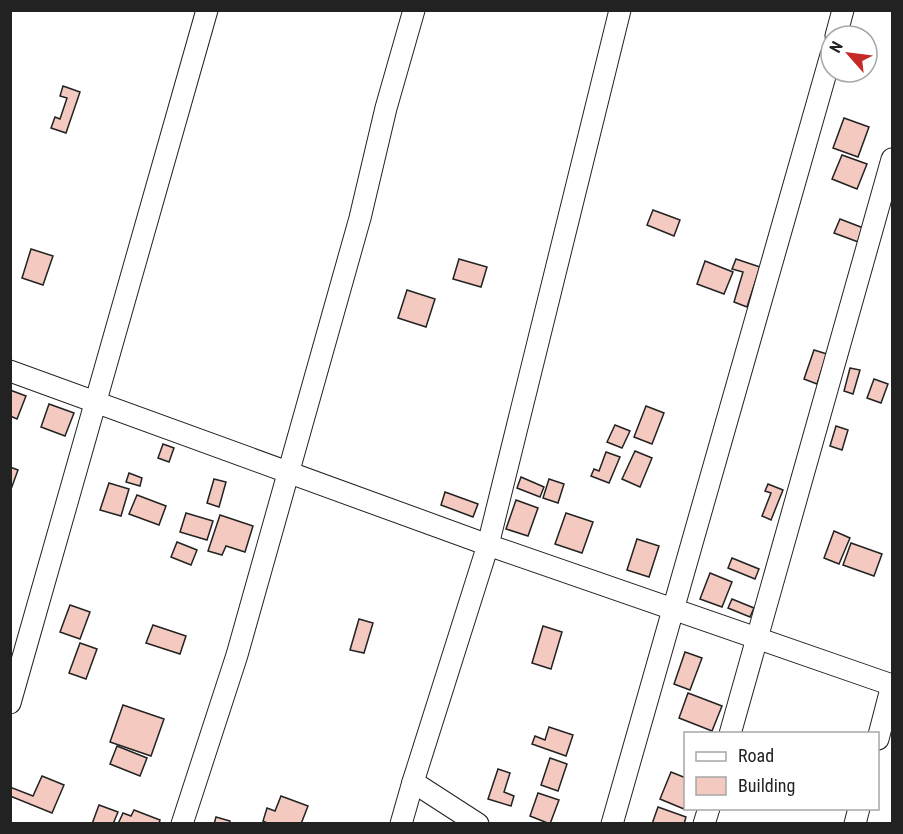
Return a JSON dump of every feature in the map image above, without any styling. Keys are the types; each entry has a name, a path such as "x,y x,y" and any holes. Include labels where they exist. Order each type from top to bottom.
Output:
{"street":[{"path":"10,703 207,10"},
{"path":"182,824 237,655 360,218 386,108 414,10"},
{"path":"401,824 488,544 620,10"},
{"path":"612,824 823,84"},
{"path":"731,732 892,159"},
{"path":"10,371 488,544 892,685 879,735"},
{"path":"413,783 478,824"}],"building":[{"path":"63,86 80,92 66,133 51,128 55,117 60,119 67,98 60,96"},
{"path":"844,118 869,127 858,157 833,148"},
{"path":"842,155 867,164 857,189 832,179"},
{"path":"653,210 680,220 674,236 647,225"},
{"path":"840,219 866,229 861,243 834,233"},
{"path":"31,249 53,256 43,285 22,278"},
{"path":"459,259 487,267 481,287 453,279"},
{"path":"736,259 760,267 747,307 734,302 743,272 732,269"},
{"path":"705,261 733,272 724,294 697,284"},
{"path":"407,290 435,299 426,327 398,318"},
{"path":"814,350 827,354 817,384 804,379"},
{"path":"850,368 860,370 853,394 844,391"},
{"path":"874,379 888,384 881,403 867,398"},
{"path":"10,390 26,396 17,419 10,416"},
{"path":"49,404 74,413 65,436 41,427"},
{"path":"646,406 664,413 652,444 634,437"},
{"path":"615,425 630,431 622,448 607,442"},
{"path":"836,426 848,430 842,450 830,446"},
{"path":"163,444 174,448 169,462 158,458"},
{"path":"635,451 652,458 640,487 622,479"},
{"path":"606,452 620,457 609,483 591,476 594,469 599,471"},
{"path":"10,467 18,470 10,492"},
{"path":"129,473 142,478 140,486 126,482"},
{"path":"521,477 544,487 540,497 517,488"},
{"path":"214,479 226,482 219,507 207,503"},
{"path":"549,479 564,484 558,503 543,498"},
{"path":"109,483 129,489 121,516 100,510"},
{"path":"768,484 783,490 771,520 762,516 771,493 765,491"},
{"path":"445,492 478,504 473,517 441,505"},
{"path":"137,495 166,506 159,525 129,514"},
{"path":"516,500 538,508 528,536 506,529"},
{"path":"186,513 213,521 207,540 180,532"},
{"path":"566,513 593,522 582,553 555,544"},
{"path":"220,515 253,526 245,552 226,546 222,555 208,551"},
{"path":"834,531 850,538 839,564 824,558"},
{"path":"637,539 659,546 649,577 627,570"},
{"path":"177,542 197,550 191,565 171,557"},
{"path":"851,543 882,554 874,576 843,565"},
{"path":"732,558 759,569 755,579 728,568"},
{"path":"710,573 732,582 722,607 700,599"},
{"path":"732,599 754,608 750,617 728,608"},
{"path":"70,605 90,612 80,639 60,632"},
{"path":"359,619 373,623 364,653 350,650"},
{"path":"153,625 186,636 180,654 146,643"},
{"path":"543,626 562,632 551,669 532,663"},
{"path":"80,643 97,649 86,679 69,673"},
{"path":"685,652 702,658 690,690 674,684"},
{"path":"688,693 722,706 712,731 679,718"},
{"path":"123,705 164,719 151,756 110,742"},
{"path":"549,727 573,735 566,756 532,744 535,736 545,740"},
{"path":"117,746 147,758 140,776 110,764"},
{"path":"550,758 567,764 558,791 541,785"},
{"path":"498,769 510,773 504,792 514,796 511,806 488,799"},
{"path":"671,772 684,777 684,809 660,799"},
{"path":"42,776 64,785 52,813 10,796 10,787 33,796"},
{"path":"538,793 559,800 550,824 530,816"},
{"path":"281,796 308,806 301,824 269,824 263,821 267,808 275,811"},
{"path":"99,805 118,812 113,824 92,824"},
{"path":"658,807 686,817 684,824 652,824"},
{"path":"134,810 160,820 159,824 118,824 123,813 131,816"},
{"path":"216,817 230,821 229,824 214,824"}]}
